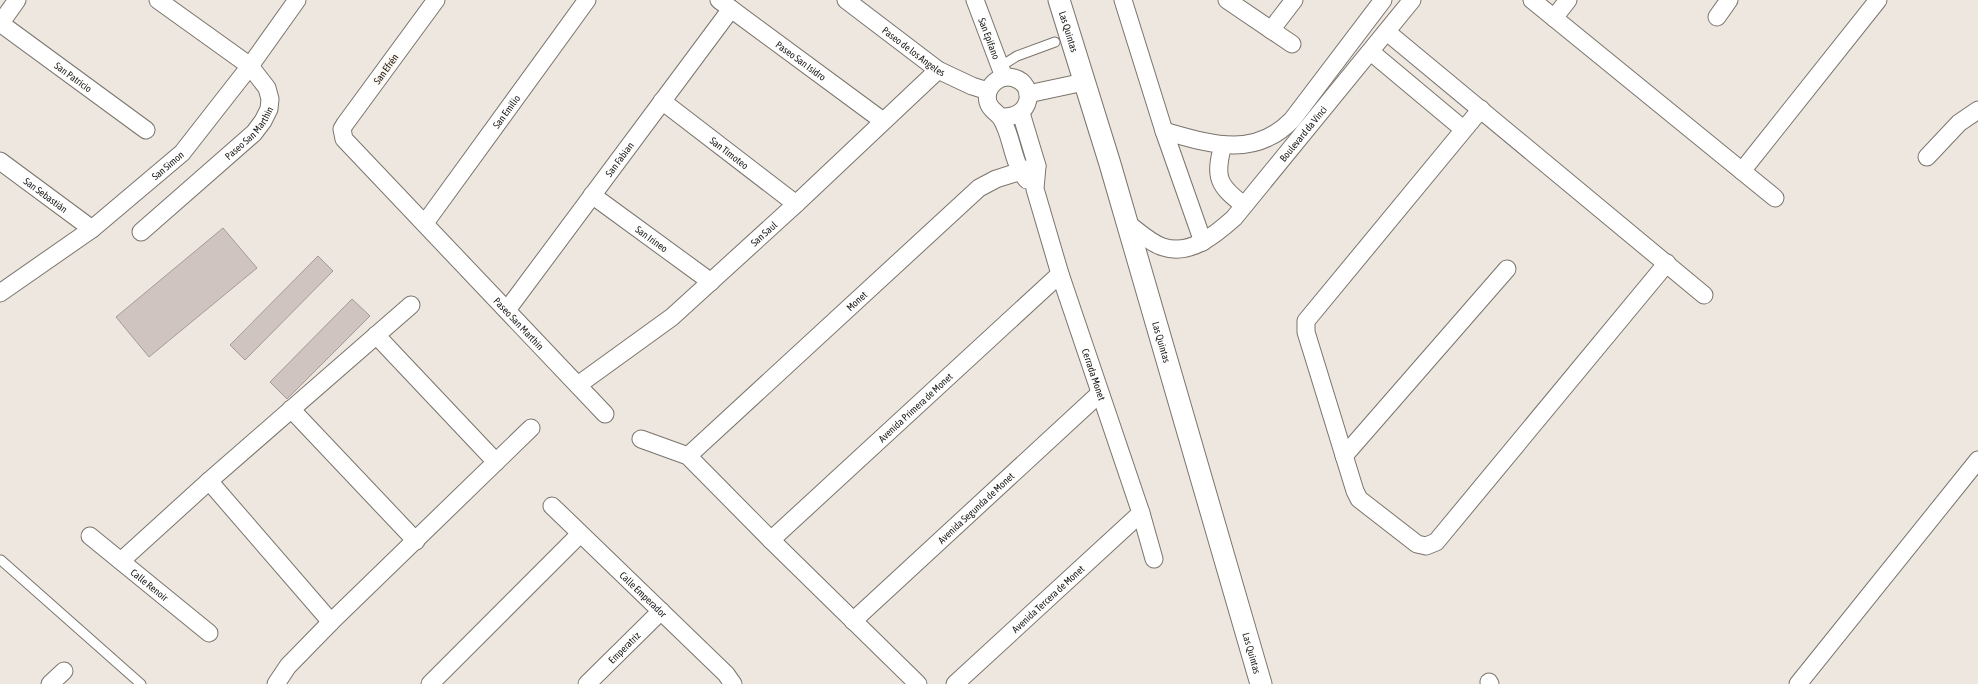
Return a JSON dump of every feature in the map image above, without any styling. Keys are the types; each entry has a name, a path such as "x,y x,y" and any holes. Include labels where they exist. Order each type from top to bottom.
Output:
{"street":[{"path":"0,24 17,0"},
{"name":"San Simon","path":"0,293 92,229 182,153 250,66 297,0"},
{"name":"San Efrén","path":"344,139 342,129 345,124 436,0"},
{"name":"San Emilio","path":"425,223 587,0"},
{"name":"Paseo de los Angeles","path":"846,0 938,70 988,92"},
{"name":"San Epifano","path":"975,0 1003,72"},
{"name":"Las Quintas","path":"1059,0 1110,164 1260,684"},
{"path":"1123,0 1164,131 1197,245"},
{"path":"1227,0 1292,44"},
{"path":"1271,30 1294,0"},
{"name":"Boulevard da Vinci","path":"1383,0 1292,120 1266,139 1281,161 1412,0"},
{"path":"1532,0 1775,198"},
{"path":"1554,18 1568,0"},
{"path":"1716,17 1729,0"},
{"path":"1742,171 1878,0"},
{"name":"Paseo San Marthin","path":"142,232 254,133 263,121 269,109 270,99 267,88 250,66 161,1"},
{"name":"San Fabian","path":"506,310 662,101 725,4"},
{"name":"Paseo San Isidro","path":"725,4 883,121"},
{"name":"San Patricio","path":"0,24 146,130"},
{"path":"1387,32 1704,295"},
{"path":"1371,52 1463,129"},
{"name":"San Saul","path":"578,385 654,330 711,282 938,70"},
{"path":"1003,72 1024,84 1028,94 1027,104 1021,113 1012,118 1001,117 992,111 988,102 988,92 1003,72"},
{"path":"1028,94 1084,82"},
{"name":"San Timoteo","path":"662,101 796,204"},
{"path":"1481,109 1306,321 1306,332 1355,492 1359,499 1417,544 1426,546 1436,542 1667,263"},
{"path":"1927,157 1959,122 1978,110"},
{"path":"1021,113 1037,166 1035,189"},
{"path":"1001,117 1020,171 1035,189"},
{"path":"1164,131 1223,145 1243,145 1266,139"},
{"name":"Paseo San Marthin","path":"344,139 605,414"},
{"path":"1223,145 1217,173 1220,182 1227,191 1244,205"},
{"name":"San Sebastián","path":"0,161 92,229"},
{"path":"1127,223 1162,247 1171,249 1197,245 1234,218 1281,161"},
{"name":"Monet","path":"688,456 979,188 987,183 1037,166"},
{"name":"Cerrada Monet","path":"1035,189 1060,274 1099,394 1141,513 1154,559"},
{"name":"San Irineo","path":"592,195 711,282"},
{"path":"1344,456 1507,269"},
{"name":"Avenida Primera de Monet","path":"770,540 1060,274"},
{"path":"121,561 209,481 411,306"},
{"path":"376,335 496,462"},
{"name":"Avenida Segunda de Monet","path":"853,621 1099,394"},
{"path":"291,409 416,541"},
{"path":"276,684 288,666 331,622 531,428"},
{"path":"641,439 688,456 770,540 918,684"},
{"path":"1798,684 1978,460"},
{"path":"209,481 331,622"},
{"name":"Calle Emperador","path":"552,506 726,674 734,684"},
{"name":"Avenida Tercera de Monet","path":"955,684 1141,513"},
{"path":"430,684 580,534"},
{"name":"Calle Renoir","path":"90,536 209,633"},
{"name":"Emperatriz","path":"587,684 661,611"},
{"path":"50,684 64,671"}],"lane":[{"path":"1003,72 1017,56 1055,42"},
{"path":"1,560 140,684"}],"building":[{"path":"223,228 257,268 149,357 116,317"},
{"path":"318,256 333,271 245,360 230,345"},
{"path":"352,299 370,316 287,399 270,382"}]}
